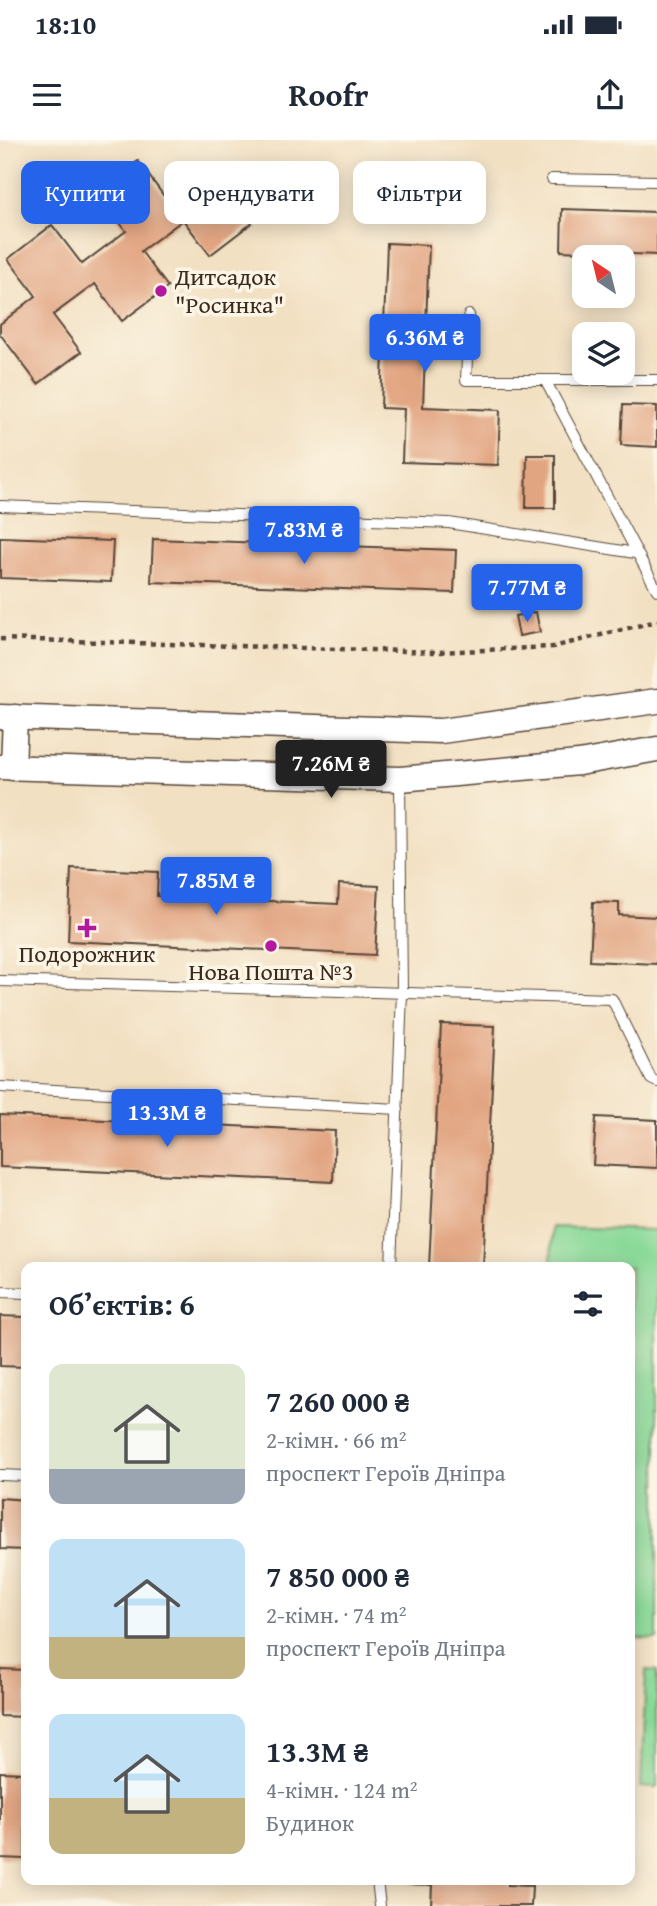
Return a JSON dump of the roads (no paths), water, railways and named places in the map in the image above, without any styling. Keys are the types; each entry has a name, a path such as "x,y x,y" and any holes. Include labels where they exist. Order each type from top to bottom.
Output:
{"street":[{"path":"657,701 441,731 7,717 6,767 400,779 579,763 657,748"}],"lane":[{"path":"552,179 657,181"},
{"path":"469,315 466,380 657,380"},
{"path":"545,380 657,590"},
{"path":"0,506 449,523 635,553"},
{"path":"391,1262 402,993 400,779"},
{"path":"0,981 612,999 651,1079 657,1082"},
{"path":"0,1087 398,1109"},
{"path":"0,1292 21,1293"},
{"path":"0,1475 21,1476"},
{"path":"378,1885 380,1906"}],"place":[{"name":"Дитсадок \"Росинка\"","path":"161,291"},
{"name":"Подорожник","path":"87,928"},
{"name":"Нова Пошта №3","path":"271,946"}]}
